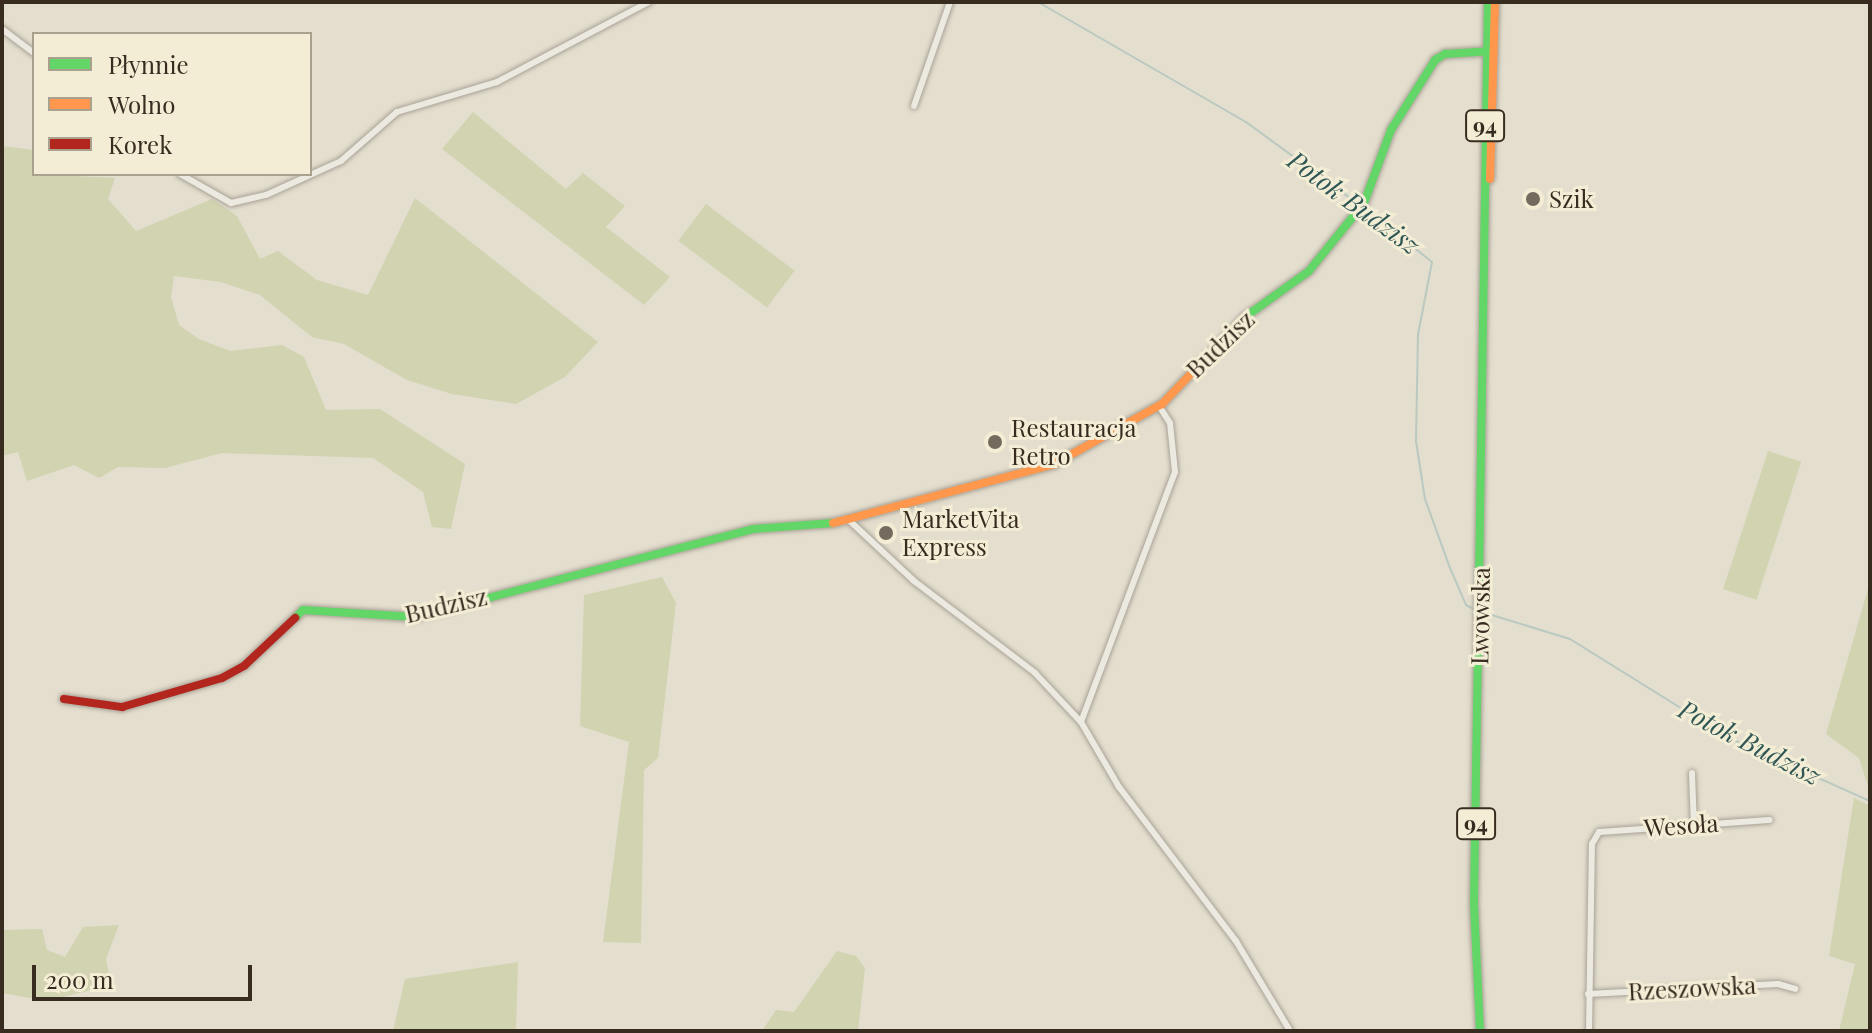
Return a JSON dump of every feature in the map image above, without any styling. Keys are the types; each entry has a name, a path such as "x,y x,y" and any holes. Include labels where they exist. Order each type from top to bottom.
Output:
{"street":[{"path":"312,174 341,161 397,112 497,82 649,2"},
{"path":"914,106 950,2"},
{"name":"Lwowska","path":"1480,1031 1474,902 1490,51 1488,2"},
{"name":"Lwowska","path":"1490,51 1495,2"},
{"path":"2,29 32,52"},
{"name":"Budzisz","path":"64,699 122,707 222,678 245,665 303,610 415,617 754,529 851,522 1041,470 1159,406 1231,327 1309,271 1362,206 1391,130 1430,66 1445,54 1490,51"},
{"path":"184,176 231,203 266,195 308,176"},
{"path":"1081,722 1175,472 1170,423 1159,406"},
{"path":"851,522 914,581 1035,673 1081,722 1119,787 1236,941 1290,1031"},
{"path":"1692,773 1694,828"},
{"name":"Wesoła","path":"1588,994 1594,837 1611,829 1694,828 1770,820"},
{"name":"Rzeszowska","path":"1588,994 1778,984 1795,989"},
{"path":"1588,994 1589,1031"}],"green space":[{"path":"473,112 566,189 583,173 625,206 606,227 670,277 644,305 442,149"},
{"path":"2,146 32,150 32,176 115,178 108,199 136,231 212,199 237,216 260,259 278,251 317,280 368,295 415,198 598,342 565,377 516,404 452,394 407,380 344,344 312,337 260,295 221,282 174,276 171,297 179,325 199,339 230,351 282,345 304,357 326,410 380,409 465,464 451,529 432,527 423,492 373,458 222,453 165,468 118,467 99,478 74,465 27,481 18,452 2,456"},
{"path":"706,204 795,271 767,308 678,241"},
{"path":"1768,451 1801,462 1756,600 1723,589"},
{"path":"662,577 676,603 658,758 644,770 641,943 603,942 629,742 580,726 584,595"},
{"path":"1870,582 1870,793 1859,758 1826,734"},
{"path":"1854,798 1870,806 1870,1031 1839,1031 1855,964 1829,956"},
{"path":"119,925 106,959 111,985 47,1001 2,993 2,930 42,929 47,950 65,957 83,927"},
{"path":"837,951 856,956 865,968 858,1031 762,1031 776,1010 794,1012"},
{"path":"518,962 516,1031 393,1031 405,979"}],"waterway":[{"name":"Potok Budzisz","path":"1038,2 1246,122 1358,204"},
{"name":"Potok Budzisz","path":"1364,207 1432,262 1418,335 1416,441 1425,499 1466,605 1476,610"},
{"name":"Potok Budzisz","path":"1482,612 1570,639 1729,738 1870,801"}],"traffic: fast":[{"path":"1480,1031 1474,902 1488,2"},
{"path":"1245,317 1309,271 1364,203 1391,130 1435,60 1445,54 1493,51"},
{"path":"295,618 303,610 415,617 754,529 833,523"}],"traffic: slow":[{"path":"1490,179 1495,2"},
{"path":"833,523 1054,464 1162,404 1245,317"}],"traffic: jam":[{"path":"64,699 122,707 222,678 245,665 295,618"}],"place":[{"name":"Szik","path":"1533,199"},
{"name":"Restauracja Retro","path":"995,442"},
{"name":"MarketVita Express","path":"886,533"}]}
